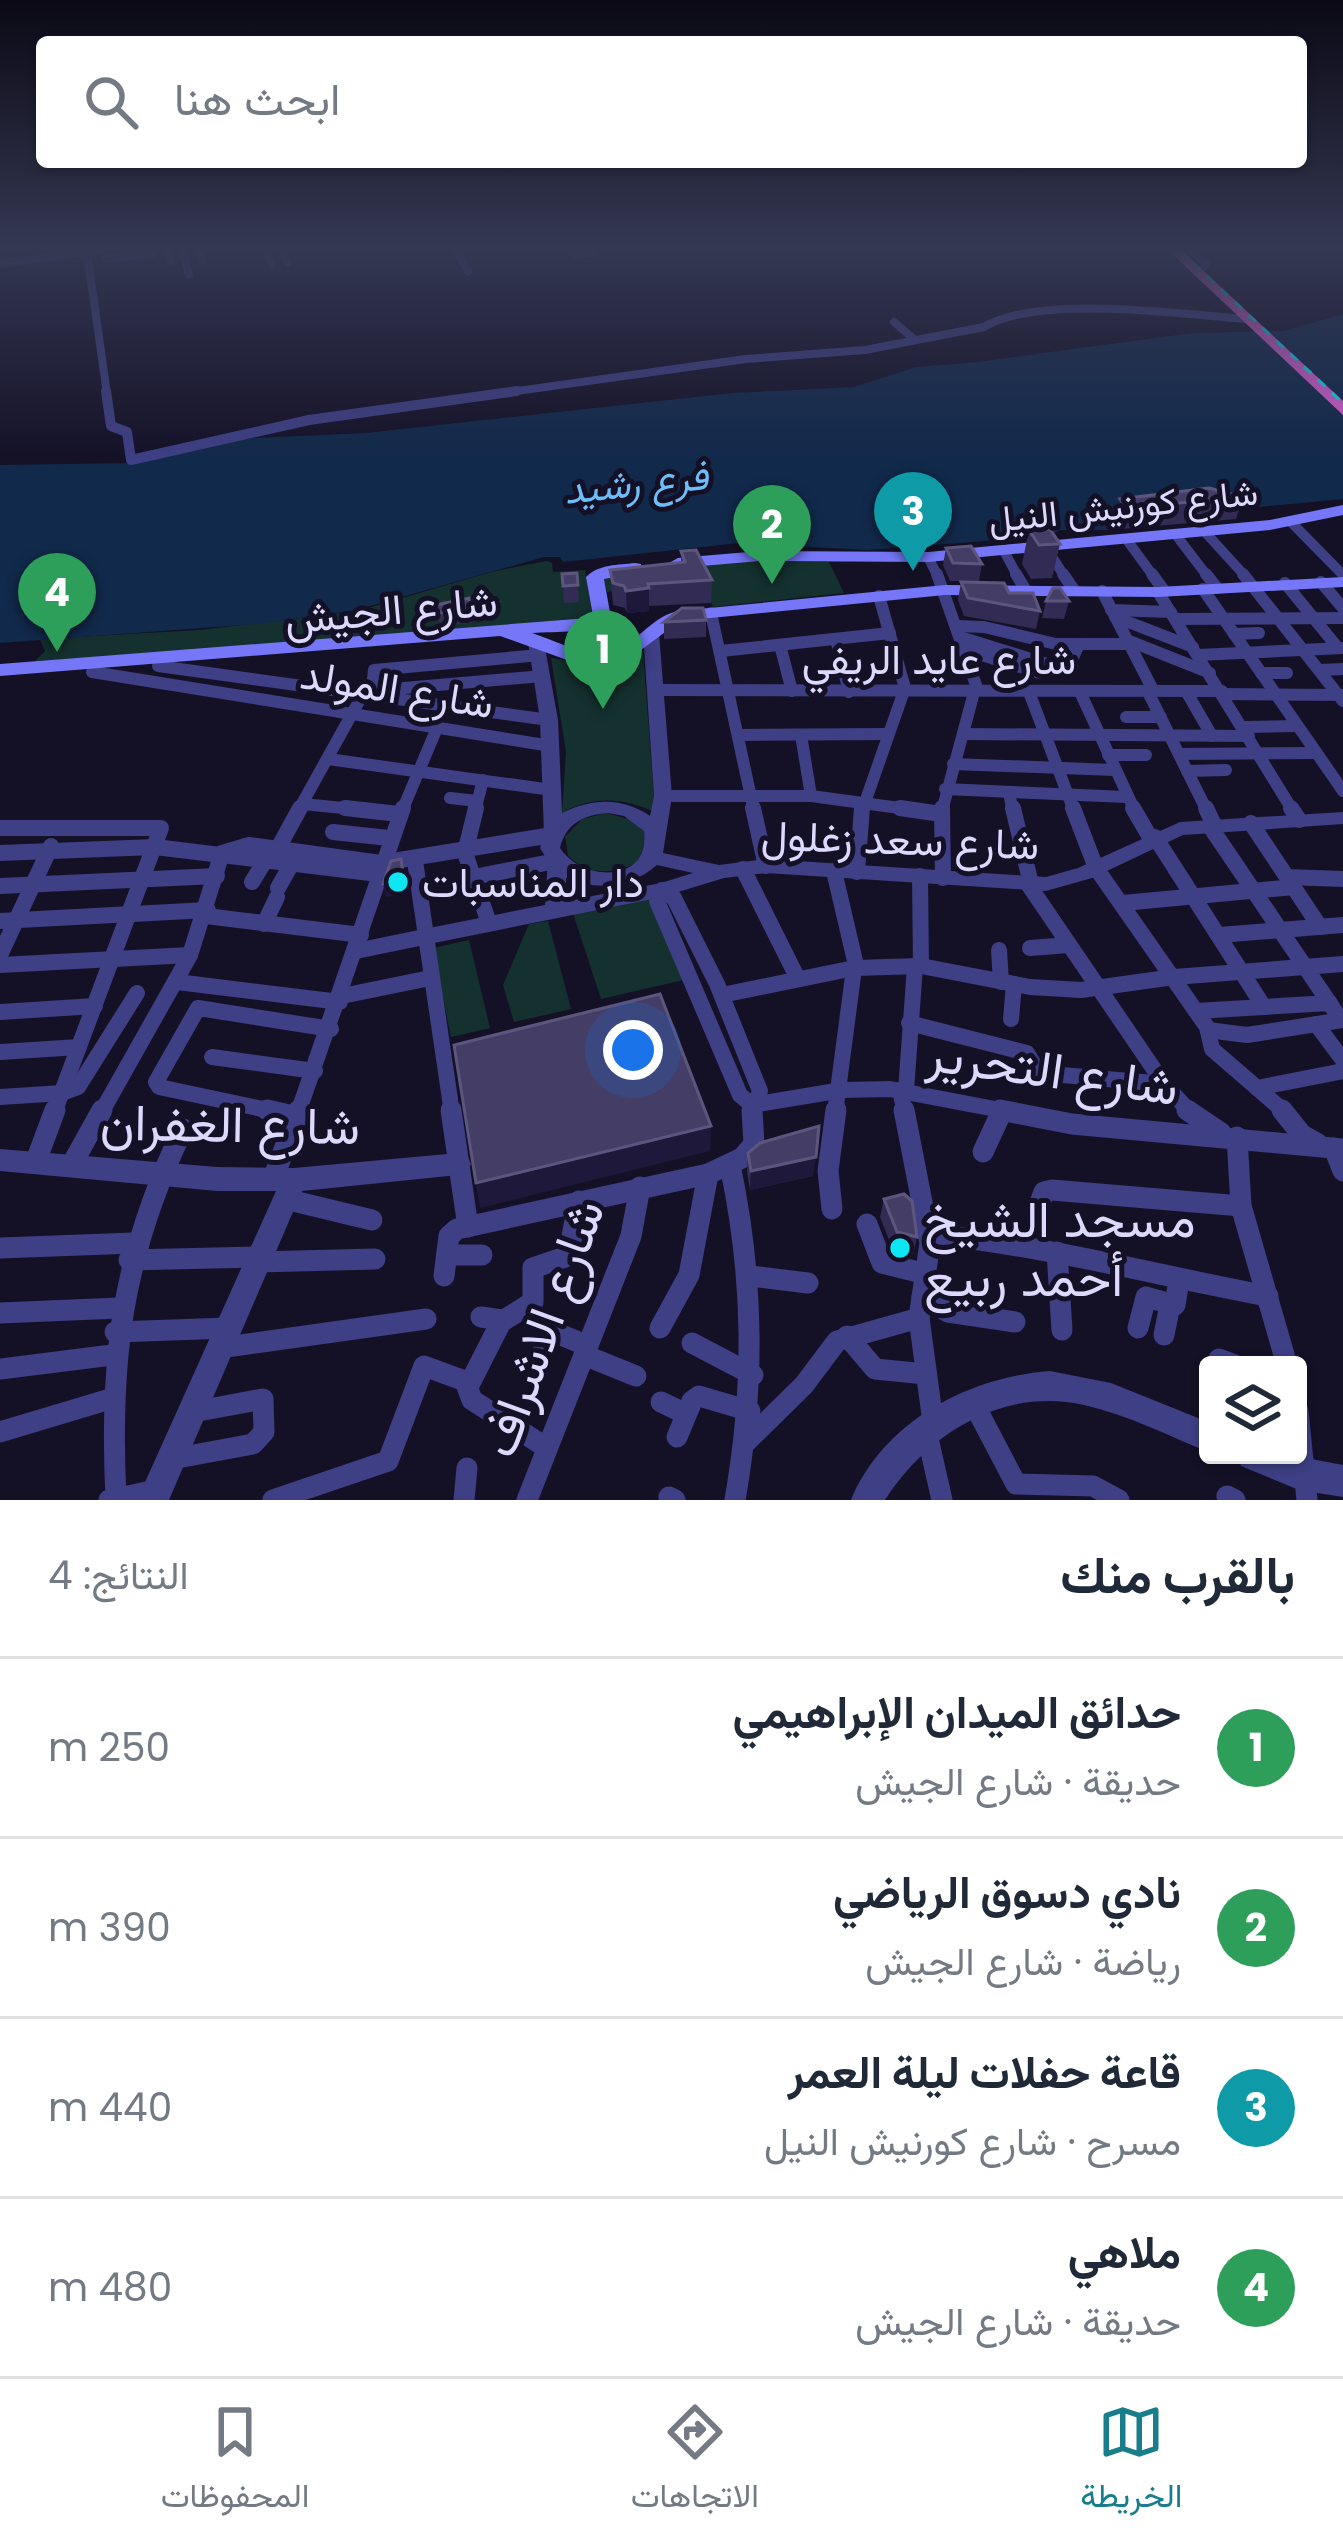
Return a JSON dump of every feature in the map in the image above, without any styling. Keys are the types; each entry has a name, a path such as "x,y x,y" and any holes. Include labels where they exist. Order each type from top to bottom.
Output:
{"highway":[{"path":"1252,320 1343,410"},
{"path":"1252,320 1343,398"}],"main road":[{"name":"شارع كورنيش النيل","path":"601,620 595,577 603,572 760,556 928,557 1205,532 1343,514"},
{"name":"شارع الجيش","path":"0,674 92,672 509,635 568,656 602,658 633,649 666,619 711,613 944,590 1025,589 1073,590 1109,606 1170,609 1210,589 1343,579"},
{"name":"شارع الجيش","path":"0,674 601,620"}],"street":[{"path":"96,320 111,426 127,433 131,460 309,420 746,359 865,350 983,328 998,320"},
{"path":"1205,320 1258,326"},
{"path":"902,341 889,324 914,339"},
{"path":"1296,519 1343,579"},
{"path":"1205,532 1254,585 1341,697"},
{"path":"1176,535 1222,617 1343,791"},
{"path":"1127,540 1299,820"},
{"path":"1046,547 1073,590"},
{"path":"1004,550 1025,589"},
{"path":"928,557 961,637 976,692 945,789 943,878"},
{"path":"1321,582 1343,608"},
{"path":"1286,583 1341,648"},
{"path":"857,872 862,803 904,692 879,596"},
{"path":"1109,606 1222,617 1343,617"},
{"path":"1109,606 1196,651 1341,648"},
{"path":"1109,606 1212,825 1342,1020 1238,1036 1208,1030"},
{"path":"1132,610 1170,609"},
{"path":"711,613 766,866"},
{"path":"651,633 663,796 657,847 662,890 657,901 740,1095 752,1105"},
{"path":"721,652 890,633"},
{"path":"1234,634 1259,633"},
{"path":"961,637 1128,642 1210,673"},
{"path":"961,637 1044,669 1071,662 1079,644"},
{"path":"836,639 849,692"},
{"path":"780,645 792,691"},
{"path":"252,882 368,693 374,670 538,648 551,746 555,908"},
{"path":"158,666 549,720"},
{"path":"1044,669 1048,692"},
{"path":"1319,670 1343,670"},
{"name":"شارع المولد","path":"92,672 551,746"},
{"path":"1261,673 1287,673"},
{"path":"220,695 236,676"},
{"path":"368,693 543,676"},
{"path":"491,682 494,712"},
{"path":"467,684 470,709"},
{"path":"280,704 298,685"},
{"name":"شارع عايد الريفي","path":"655,690 1186,691 1341,697"},
{"path":"1186,691 1212,736"},
{"path":"1029,692 1096,868 1196,1010 1208,1030 1210,1046 1289,1116 1302,1135 1333,1148 1343,1171"},
{"path":"1080,692 1126,796 1264,1007"},
{"path":"1126,717 1161,717"},
{"path":"963,734 1212,736 1298,726"},
{"path":"183,1129 158,1177 131,1252 118,1308 110,1399 113,1499 154,1495 258,1260 284,1186 298,1117 341,999 389,838 437,728"},
{"path":"740,736 888,734"},
{"path":"801,735 811,796"},
{"path":"1179,754 1316,752"},
{"path":"953,764 1059,769 1146,755"},
{"path":"328,759 552,790"},
{"path":"1187,771 1226,770"},
{"path":"483,780 465,853 489,923"},
{"path":"945,789 1126,796"},
{"path":"1009,794 1029,884 1068,946 1164,1084 1186,1109 1231,1136 1241,1206 1285,1356"},
{"path":"663,796 811,796 941,814"},
{"path":"449,798 477,801"},
{"path":"303,804 399,814"},
{"path":"272,856 292,863 380,869 553,834 575,813 608,806 640,815 657,847 733,870 797,977"},
{"name":"شارع سعد زغلول","path":"424,937 766,866 1029,884 1060,882 1153,838 1212,825 1343,818"},
{"path":"1251,823 1320,927"},
{"path":"0,828 161,828 36,1161"},
{"path":"0,956 8,920 33,884 59,828"},
{"path":"333,832 389,838"},
{"path":"0,854 155,847 380,869"},
{"path":"474,878 556,862 588,879 619,878 645,866 657,847"},
{"path":"71,1166 190,956 222,853"},
{"path":"415,861 468,1227"},
{"path":"264,924 292,863"},
{"path":"832,1209 828,1171 854,968 854,948 834,871"},
{"path":"1123,903 1254,890 1340,873"},
{"path":"0,886 217,876"},
{"path":"920,876 918,966 903,1090 929,1234 922,1296 930,1426 942,1500"},
{"path":"482,1255 446,1266 452,1232 719,1169 754,1144 752,1105 760,1091 722,995 674,898 662,890"},
{"path":"8,920 207,913 358,943 424,937"},
{"path":"1219,935 1343,925"},
{"path":"1030,948 1068,946"},
{"path":"999,950 1011,1019"},
{"path":"0,965 190,956"},
{"path":"722,995 854,968 918,966 1007,983 1096,989 1174,976 1343,964"},
{"path":"177,982 341,999 430,978"},
{"path":"0,1097 62,1093 86,1078 136,993"},
{"path":"1196,1010 1330,1003"},
{"path":"0,1012 94,1006"},
{"path":"298,1117 157,1086 190,1040 198,1008 331,1029"},
{"path":"909,1023 1028,1053 1039,1072 1164,1084"},
{"path":"1316,1024 1343,1060"},
{"path":"0,1052 79,1047"},
{"path":"212,1057 315,1072"},
{"path":"1257,1088 1343,1071"},
{"name":"شارع التحرير","path":"752,1105 842,1090 903,1090 1095,1127 1333,1148"},
{"path":"983,1152 1002,1111"},
{"name":"شارع الغفران","path":"0,1160 284,1186 458,1164"},
{"path":"719,1169 751,1276 753,1375 735,1500"},
{"path":"660,1328 679,1303 690,1275 719,1169"},
{"path":"284,1186 372,1220"},
{"name":"شارع الاشراف","path":"527,1500 631,1236 640,1187"},
{"path":"1036,1213 1045,1192 1052,1190 1241,1206"},
{"path":"547,1448 472,1400 469,1385 492,1318 533,1301 532,1268 568,1256 579,1202"},
{"path":"867,1224 882,1263 922,1296 957,1314 1015,1322"},
{"path":"929,1234 997,1229 1057,1252 1268,1296"},
{"path":"0,1247 258,1260 375,1259"},
{"path":"1057,1252 1062,1330"},
{"path":"751,1276 808,1283"},
{"path":"1138,1328 1147,1296 1177,1304 1179,1280"},
{"path":"746,1442 812,1376 832,1345 922,1296"},
{"path":"1164,1335 1170,1305"},
{"path":"0,1313 118,1308"},
{"path":"0,1369 114,1343 426,1319"},
{"path":"543,1344 554,1332 637,1376"},
{"path":"847,1336 874,1369 926,1374"},
{"path":"692,1343 753,1375"},
{"path":"273,1500 388,1461 424,1366 469,1385"},
{"path":"867,1500 896,1457 930,1426 973,1401 1015,1386 1061,1384 1109,1395 1199,1433"},
{"path":"661,1402 682,1425 699,1396 750,1411"},
{"path":"0,1432 110,1399"},
{"path":"168,1460 258,1441 264,1432 266,1402 259,1399 188,1413"},
{"path":"973,1401 1008,1476 1027,1493 1100,1488 1119,1500"},
{"path":"1267,1464 1306,1487 1343,1481"},
{"path":"464,1500 467,1468"}],"green space":[{"path":"742,561 829,562 844,593 713,607 703,582 607,592 604,579 609,573"},
{"path":"552,563 553,572 585,570 593,619 181,654 35,661 45,651 40,639 200,630 358,611"},
{"path":"643,651 655,812 608,801 585,803 562,813 566,752 551,658 598,663"},
{"path":"606,813 639,822 649,838 636,863 618,870 592,870 568,856 565,837 582,819"},
{"path":"658,894 692,978 601,999 573,913"},
{"path":"548,921 571,1009 514,1022 503,985 529,924"},
{"path":"469,940 490,1028 451,1037 433,948"}],"water":[{"name":"فرع رشيد","path":"1322,320 1343,320 1343,499 1115,521 1112,530 1060,530 1049,536 868,550 739,543 563,562 560,557 544,557 352,611 257,624 0,643 0,465 132,463 190,447 253,438 366,433 732,393 854,387 916,367 1193,333 1284,331"}],"building":[{"path":"1209,488 1243,497 1126,508 1120,499"},
{"path":"1050,529 1060,544 1039,545 1029,530"},
{"path":"971,546 982,564 953,563 946,548"},
{"path":"696,550 712,580 648,584 649,588 626,591 613,583 610,570 685,562 681,551"},
{"path":"577,573 578,585 563,586 562,574"},
{"path":"961,582 1004,583 1009,593 1033,593 1040,611 968,598"},
{"path":"1053,588 1060,588 1069,601 1046,601"},
{"path":"486,597 498,602 489,609 438,613 436,605 469,598 469,603"},
{"path":"682,608 703,608 706,620 664,622"},
{"path":"401,859 404,881 383,884 391,861"},
{"path":"660,994 711,1126 476,1183 454,1045"},
{"path":"819,1126 816,1157 751,1171 748,1153 760,1143"},
{"path":"904,1194 912,1201 917,1237 897,1232 884,1199"}],"railway":[{"path":"1254,320 1343,403"}],"place":[{"name":"قاعة حفلات ليلة العمر","path":"913,571"},
{"name":"نادي دسوق الرياضي","path":"772,584"},
{"name":"ملاهي","path":"57,652"},
{"name":"حدائق الميدان الإبراهيمي","path":"603,709"},
{"name":"دار المناسبات","path":"398,882"},
{"name":"مسجد الشيخ أحمد ربيع","path":"900,1248"}]}
